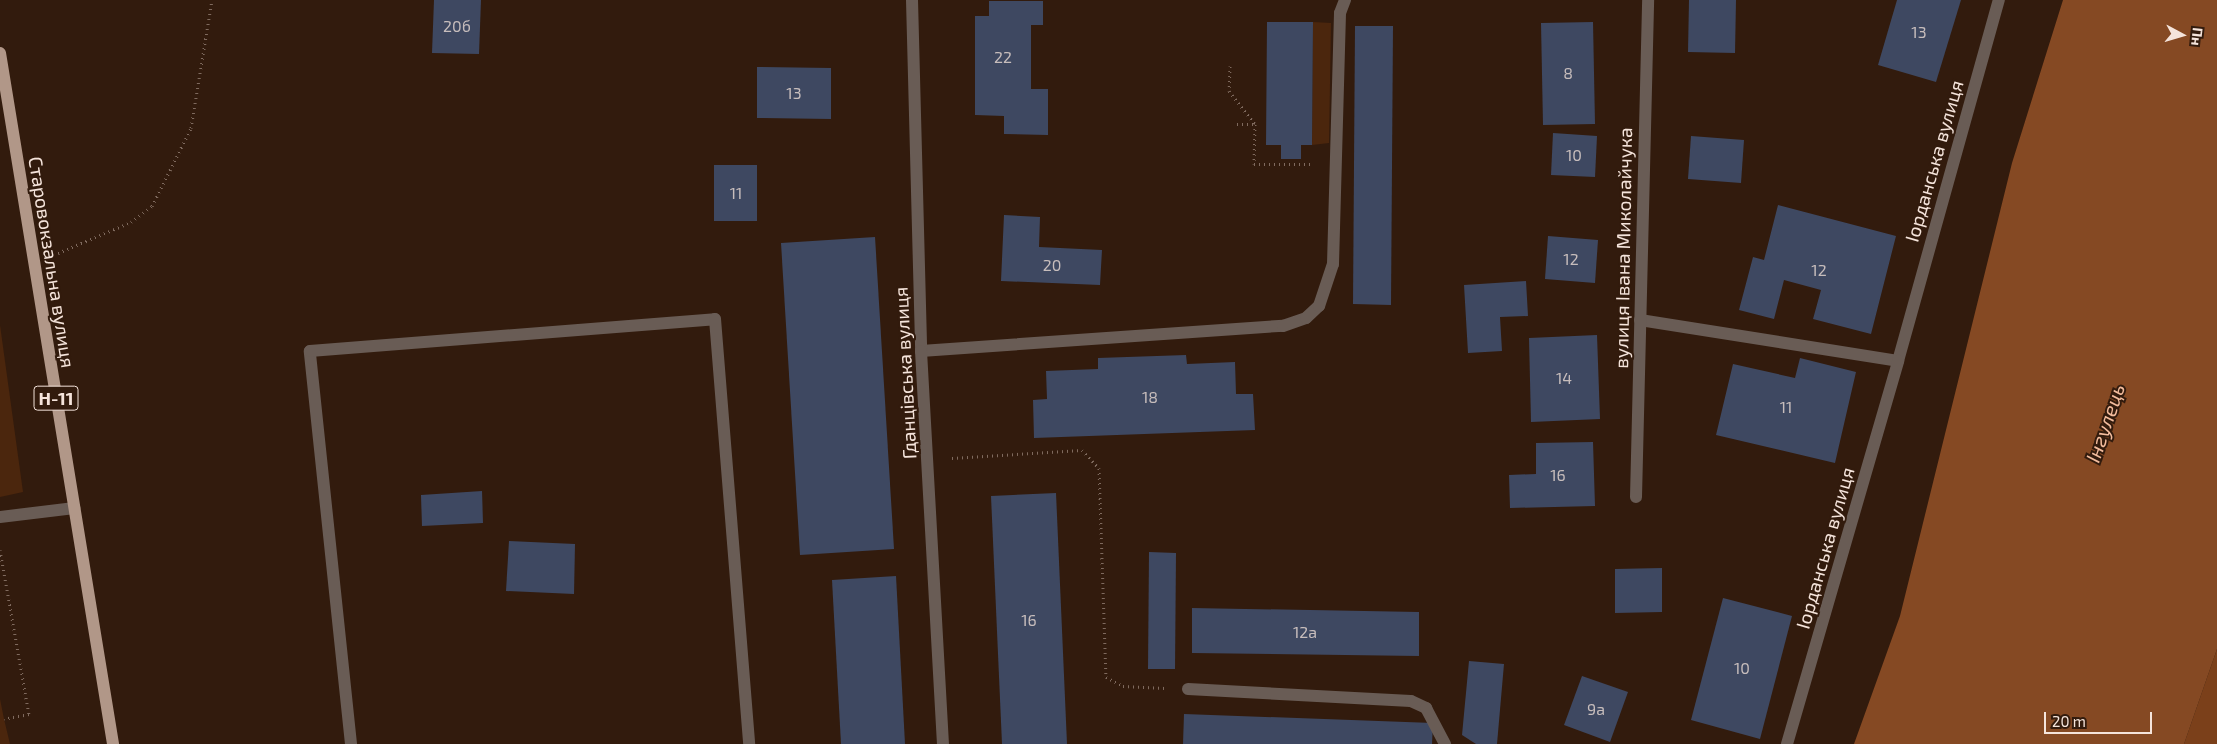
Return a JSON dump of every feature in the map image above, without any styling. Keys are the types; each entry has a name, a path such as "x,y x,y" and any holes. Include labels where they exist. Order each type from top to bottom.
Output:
{"main road":[{"name":"Старовокзальна вулиця","path":"0,53 32,264 113,744"}],"street":[{"name":"Гданцівська вулиця","path":"912,0 921,351 943,744"},
{"path":"921,351 1283,326 1306,318 1319,306 1333,264 1340,13 1344,0"},
{"name":"вулиця Івана Миколайчука","path":"1636,497 1648,0"},
{"name":"Іорданська вулиця","path":"1787,744 1898,361 1999,0"},
{"path":"351,744 310,351 714,319 749,744"},
{"path":"1640,320 1898,361"},
{"path":"0,517 74,508"},
{"path":"1188,689 1412,701 1426,708 1445,744"}],"path":[{"path":"32,264 131,222 152,206 191,128 212,0"},
{"path":"1230,66 1229,91 1255,124 1254,164 1336,164"},
{"path":"1237,124 1255,124"},
{"path":"927,459 1082,450 1099,468 1106,677 1123,686 1188,689"},
{"path":"0,550 29,714 4,719"}],"shaded area":[{"path":"1313,22 1331,23 1329,143 1312,145"},
{"path":"0,325 23,492 0,497"},
{"path":"2217,649 2217,744 2184,744"},
{"path":"0,699 4,719 10,744 0,744"}],"water":[{"name":"Інгулець","path":"2063,0 2217,0 2217,649 2184,744 1854,744 1900,616 2012,163"}],"building":[{"path":"434,0 481,0 479,54 432,53"},
{"path":"1689,0 1736,0 1735,53 1688,52"},
{"path":"1897,0 1961,0 1936,82 1878,65"},
{"path":"989,1 1043,1 1043,25 1031,25 1031,89 1048,89 1048,135 1004,134 1004,116 975,115 975,16 989,16"},
{"path":"1267,22 1313,22 1312,145 1301,145 1301,159 1281,159 1281,145 1266,145"},
{"path":"1593,22 1595,124 1543,125 1541,23"},
{"path":"1355,26 1393,26 1391,305 1353,304"},
{"path":"757,67 831,68 831,119 757,118"},
{"path":"1553,133 1597,136 1595,177 1551,175"},
{"path":"1691,136 1744,140 1741,183 1688,179"},
{"path":"714,165 757,165 757,221 714,221"},
{"path":"1778,205 1896,236 1871,334 1813,319 1821,290 1784,280 1774,319 1739,310 1753,257 1764,260"},
{"path":"1004,215 1040,217 1039,247 1102,250 1100,285 1001,281"},
{"path":"1548,236 1598,240 1595,283 1545,279"},
{"path":"875,237 894,549 800,555 781,243"},
{"path":"1526,281 1528,316 1500,317 1502,351 1468,353 1464,285"},
{"path":"1597,335 1600,419 1531,422 1529,338"},
{"path":"1186,355 1187,364 1235,362 1236,394 1253,394 1255,430 1034,438 1033,400 1047,399 1046,371 1098,369 1098,358"},
{"path":"1800,358 1856,372 1835,463 1716,435 1733,364 1795,378"},
{"path":"1593,442 1595,506 1510,508 1509,475 1536,474 1536,443"},
{"path":"482,491 483,523 422,526 421,495"},
{"path":"1056,493 1067,744 1002,744 991,496"},
{"path":"509,541 575,544 574,594 506,591"},
{"path":"1149,552 1176,553 1175,669 1148,669"},
{"path":"1662,568 1662,612 1615,613 1615,569"},
{"path":"896,576 905,744 841,744 832,580"},
{"path":"1723,598 1792,616 1760,739 1691,720"},
{"path":"1192,608 1419,612 1419,656 1192,653"},
{"path":"1469,661 1504,664 1497,744 1476,744 1462,735"},
{"path":"1582,676 1628,692 1610,742 1564,725"},
{"path":"1184,714 1433,723 1432,744 1183,744"}]}
